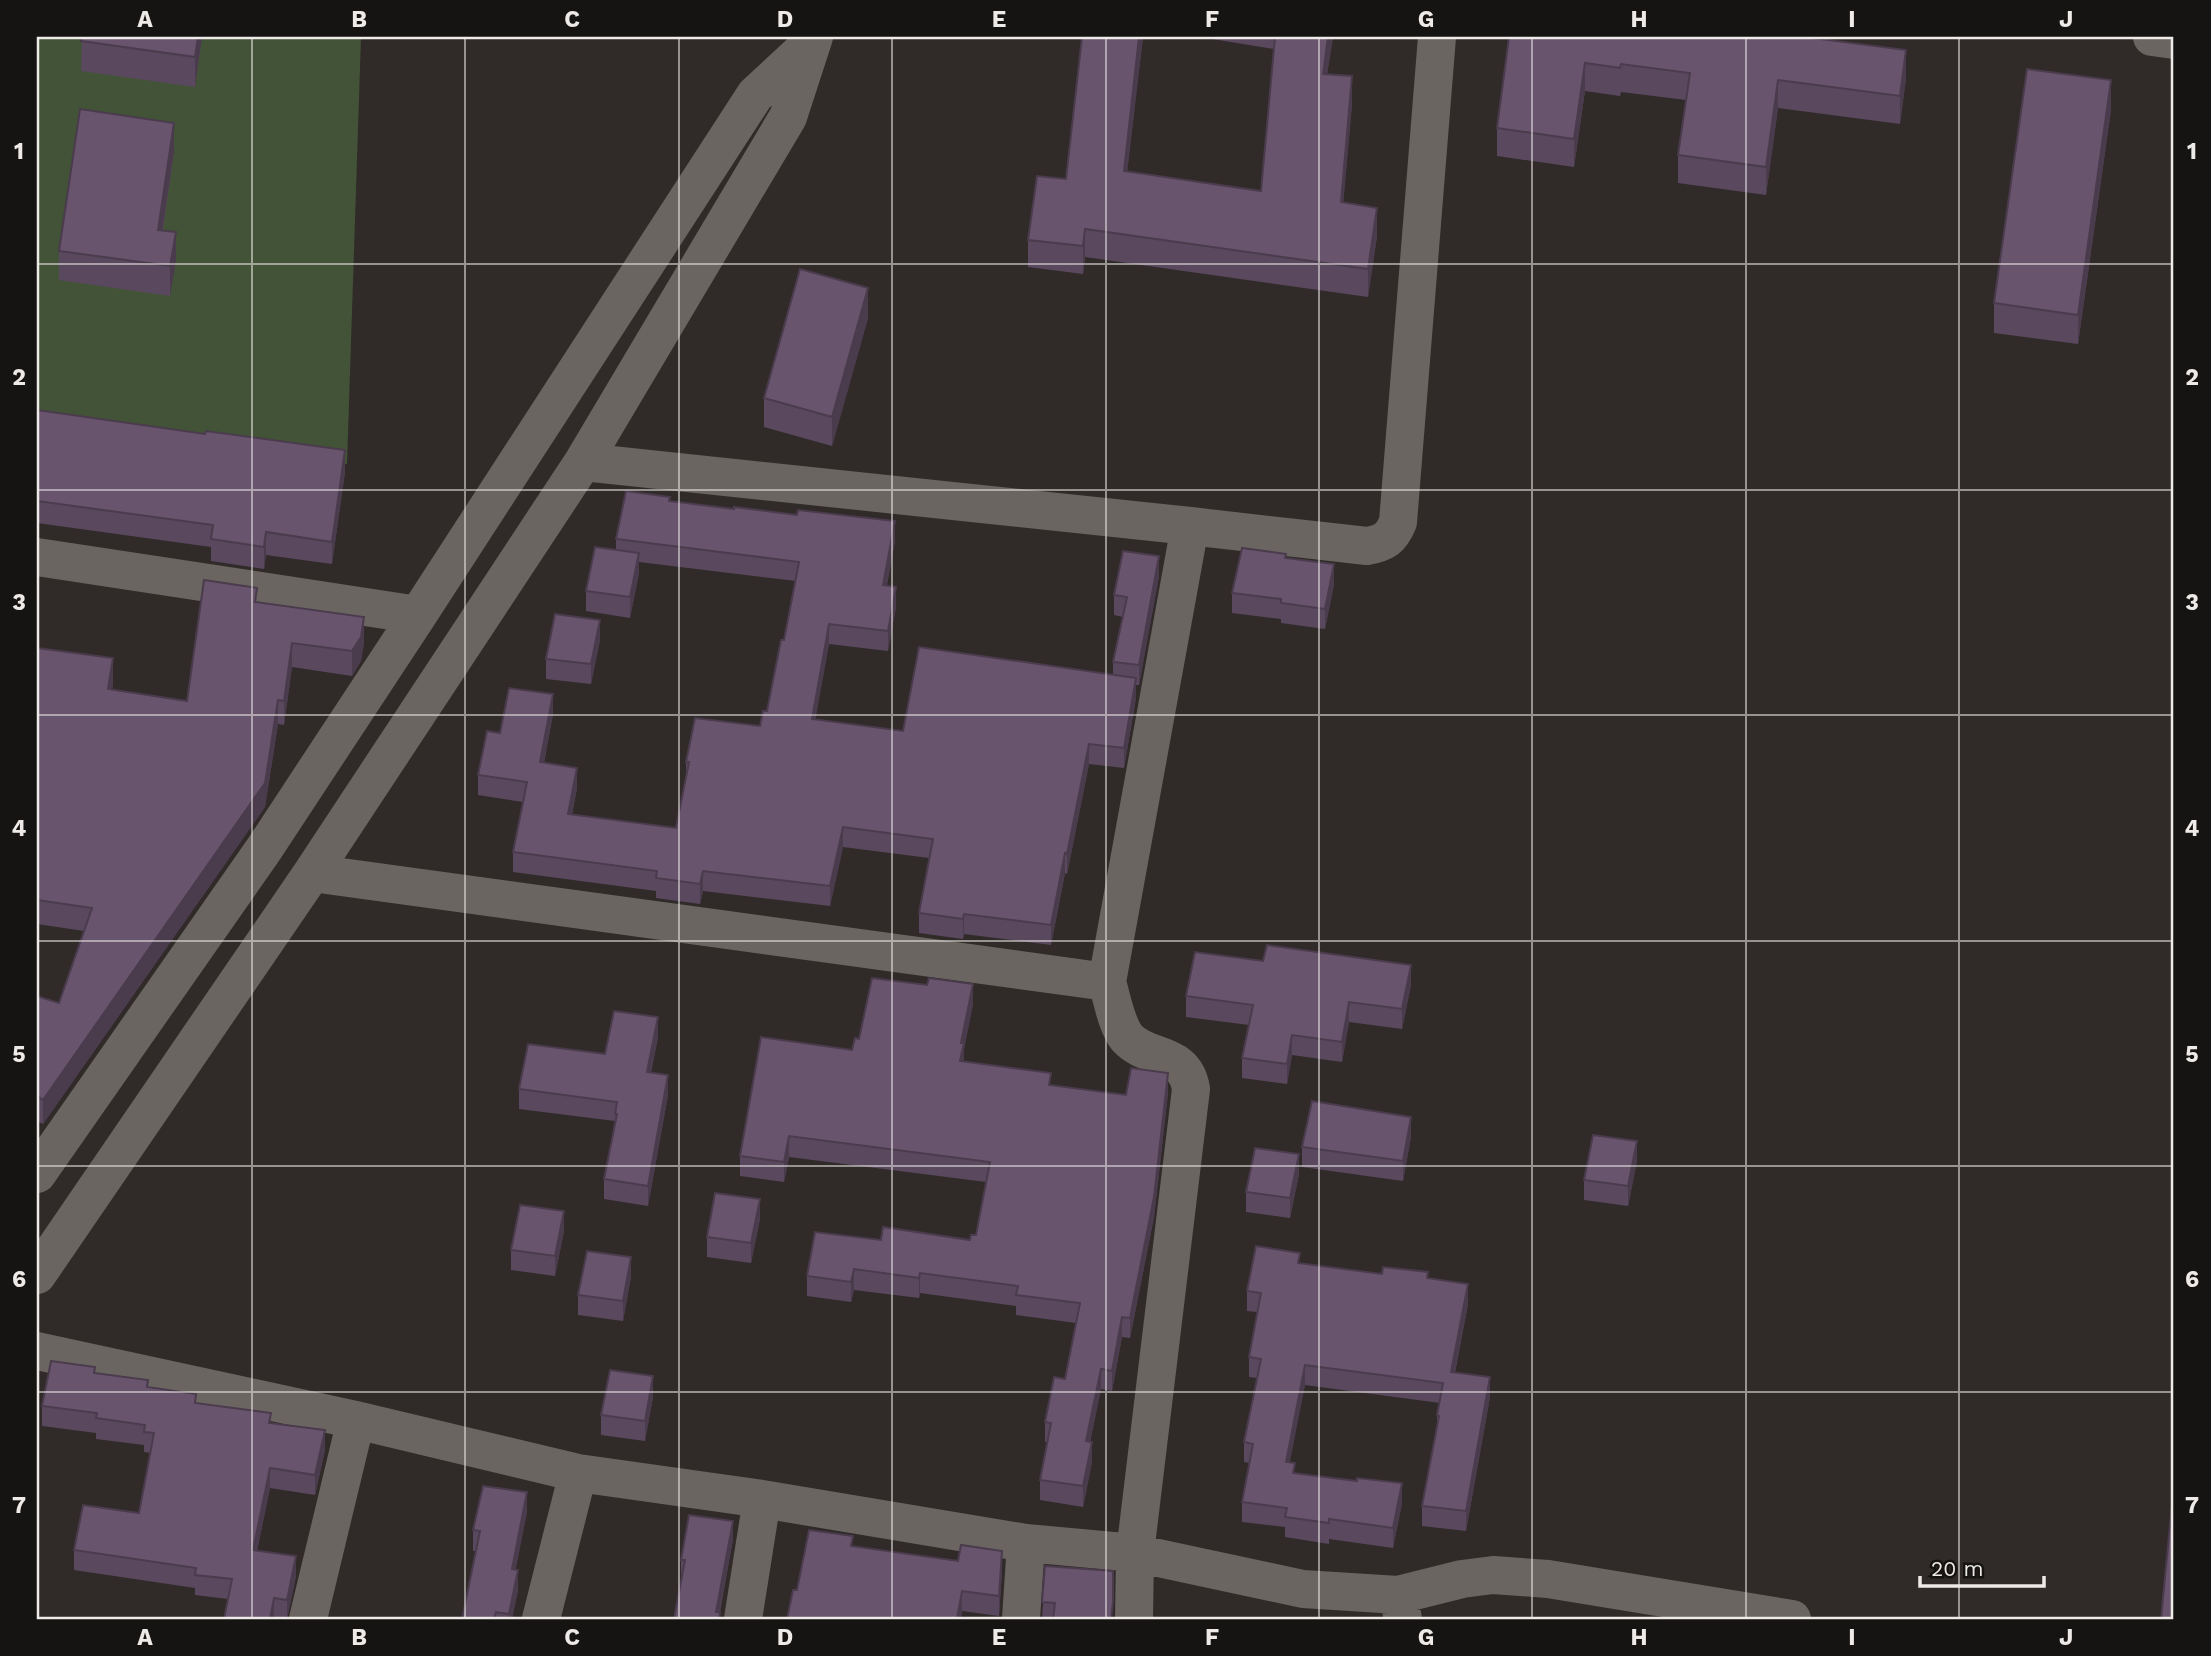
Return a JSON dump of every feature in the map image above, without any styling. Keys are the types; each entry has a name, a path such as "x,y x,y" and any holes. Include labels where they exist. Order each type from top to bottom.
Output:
{"street":[{"path":"583,463 1367,546 1388,540 1398,522 1437,37"},
{"path":"2152,37 2174,40"},
{"path":"37,1275 312,873 583,463 788,117 811,41"},
{"path":"37,1174 264,849 755,95 811,41"},
{"path":"1134,1619 1135,1553 1191,1089 1190,1079 1179,1065 1137,1046 1126,1036 1107,982 1190,526"},
{"path":"37,557 418,615"},
{"path":"312,873 1107,982"},
{"path":"37,1351 356,1420 578,1473 762,1499 1026,1543 1135,1553 1401,1607 1462,1579 1493,1575 1548,1579 1792,1619"},
{"path":"308,1619 356,1420"},
{"path":"541,1619 578,1473"},
{"path":"743,1619 762,1499"},
{"path":"1021,1619 1026,1543"}],"green space":[{"path":"37,37 361,37 347,464 37,425"}],"building":[{"path":"82,37 198,37 195,57 81,41"},
{"path":"1082,37 1139,37 1124,171 1261,191 1275,37 1328,37 1323,74 1352,76 1341,202 1377,208 1368,269 1085,229 1083,246 1028,240 1037,176 1066,179"},
{"path":"1509,37 1805,37 1906,50 1900,96 1778,80 1766,167 1678,155 1690,73 1621,64 1620,68 1585,63 1574,139 1497,128"},
{"path":"2027,69 2111,80 2078,315 1994,303"},
{"path":"80,109 174,123 158,230 176,232 170,266 59,251"},
{"path":"800,269 868,288 832,417 764,398"},
{"path":"37,410 205,434 206,431 345,450 332,542 266,532 264,547 211,539 213,525 37,501"},
{"path":"626,491 670,497 669,501 734,509 797,515 798,510 895,521 883,585 896,587 888,631 829,624 812,719 903,731 919,647 1136,678 1124,748 1089,744 1051,925 964,914 963,919 919,913 933,839 843,827 830,886 703,871 700,884 656,878 657,871 513,852 527,782 478,775 487,731 500,733 509,688 553,694 540,762 577,768 568,814 676,828 695,718 760,726 763,711 767,711 799,562 616,539"},
{"path":"595,547 639,553 630,597 586,591"},
{"path":"1242,548 1286,554 1285,558 1334,564 1325,609 1281,603 1281,599 1232,593"},
{"path":"1123,551 1159,556 1139,665 1113,662 1127,597 1114,595"},
{"path":"204,580 257,588 255,602 364,617 361,637 352,651 292,643 284,701 278,700 265,783 43,1100 37,1096 37,996 59,1003 92,908 37,900 37,648 113,658 108,689 187,701"},
{"path":"555,614 600,620 591,664 546,659"},
{"path":"1267,945 1411,965 1402,1009 1349,1002 1342,1042 1292,1035 1287,1064 1242,1058 1253,1005 1186,996 1195,952 1263,961"},
{"path":"872,978 927,985 929,978 973,984 960,1061 1051,1073 1049,1085 1126,1095 1131,1068 1168,1073 1154,1197 1130,1318 1122,1317 1112,1371 1101,1369 1086,1441 1092,1442 1083,1486 1040,1480 1051,1423 1045,1422 1054,1377 1065,1379 1080,1303 1016,1295 1018,1286 920,1273 919,1278 854,1269 851,1282 807,1276 815,1232 881,1240 883,1227 970,1240 971,1235 976,1235 990,1162 789,1136 784,1162 740,1156 761,1037 852,1050 855,1038 859,1039"},
{"path":"614,1011 658,1017 647,1072 668,1075 648,1186 604,1179 617,1102 519,1089 528,1044 605,1054"},
{"path":"1312,1101 1411,1117 1403,1161 1302,1147"},
{"path":"1593,1135 1637,1141 1628,1186 1584,1180"},
{"path":"1255,1148 1299,1154 1290,1198 1246,1192"},
{"path":"715,1193 760,1199 751,1243 707,1237"},
{"path":"520,1205 564,1211 555,1256 511,1250"},
{"path":"1256,1246 1300,1253 1298,1263 1382,1274 1383,1267 1428,1272 1427,1278 1468,1284 1451,1372 1490,1377 1466,1511 1422,1506 1443,1383 1305,1365 1286,1462 1295,1463 1293,1473 1357,1481 1357,1478 1402,1483 1393,1528 1329,1519 1329,1523 1285,1517 1287,1508 1242,1502 1253,1444 1244,1442 1261,1359 1249,1357 1261,1293 1247,1291"},
{"path":"587,1251 631,1257 623,1301 578,1295"},
{"path":"51,1361 95,1367 94,1373 148,1380 147,1387 196,1394 195,1403 271,1413 269,1423 325,1430 315,1475 270,1468 253,1550 296,1556 287,1600 274,1598 270,1619 224,1619 232,1579 195,1575 196,1568 74,1550 83,1505 139,1513 154,1433 144,1432 145,1425 96,1418 97,1413 42,1406"},
{"path":"610,1370 653,1376 645,1421 601,1415"},
{"path":"2174,1483 2174,1619 2161,1619"},
{"path":"483,1486 527,1492 512,1569 518,1570 509,1614 496,1612 494,1619 462,1619 480,1531 473,1530"},
{"path":"689,1515 733,1521 716,1612 720,1612 719,1619 674,1619 685,1560 681,1560"},
{"path":"809,1530 853,1536 851,1546 958,1561 961,1545 1002,1551 999,1596 962,1591 957,1619 787,1619 793,1590 797,1590"},
{"path":"1045,1566 1113,1571 1111,1619 1053,1619 1055,1603 1042,1602"}]}
